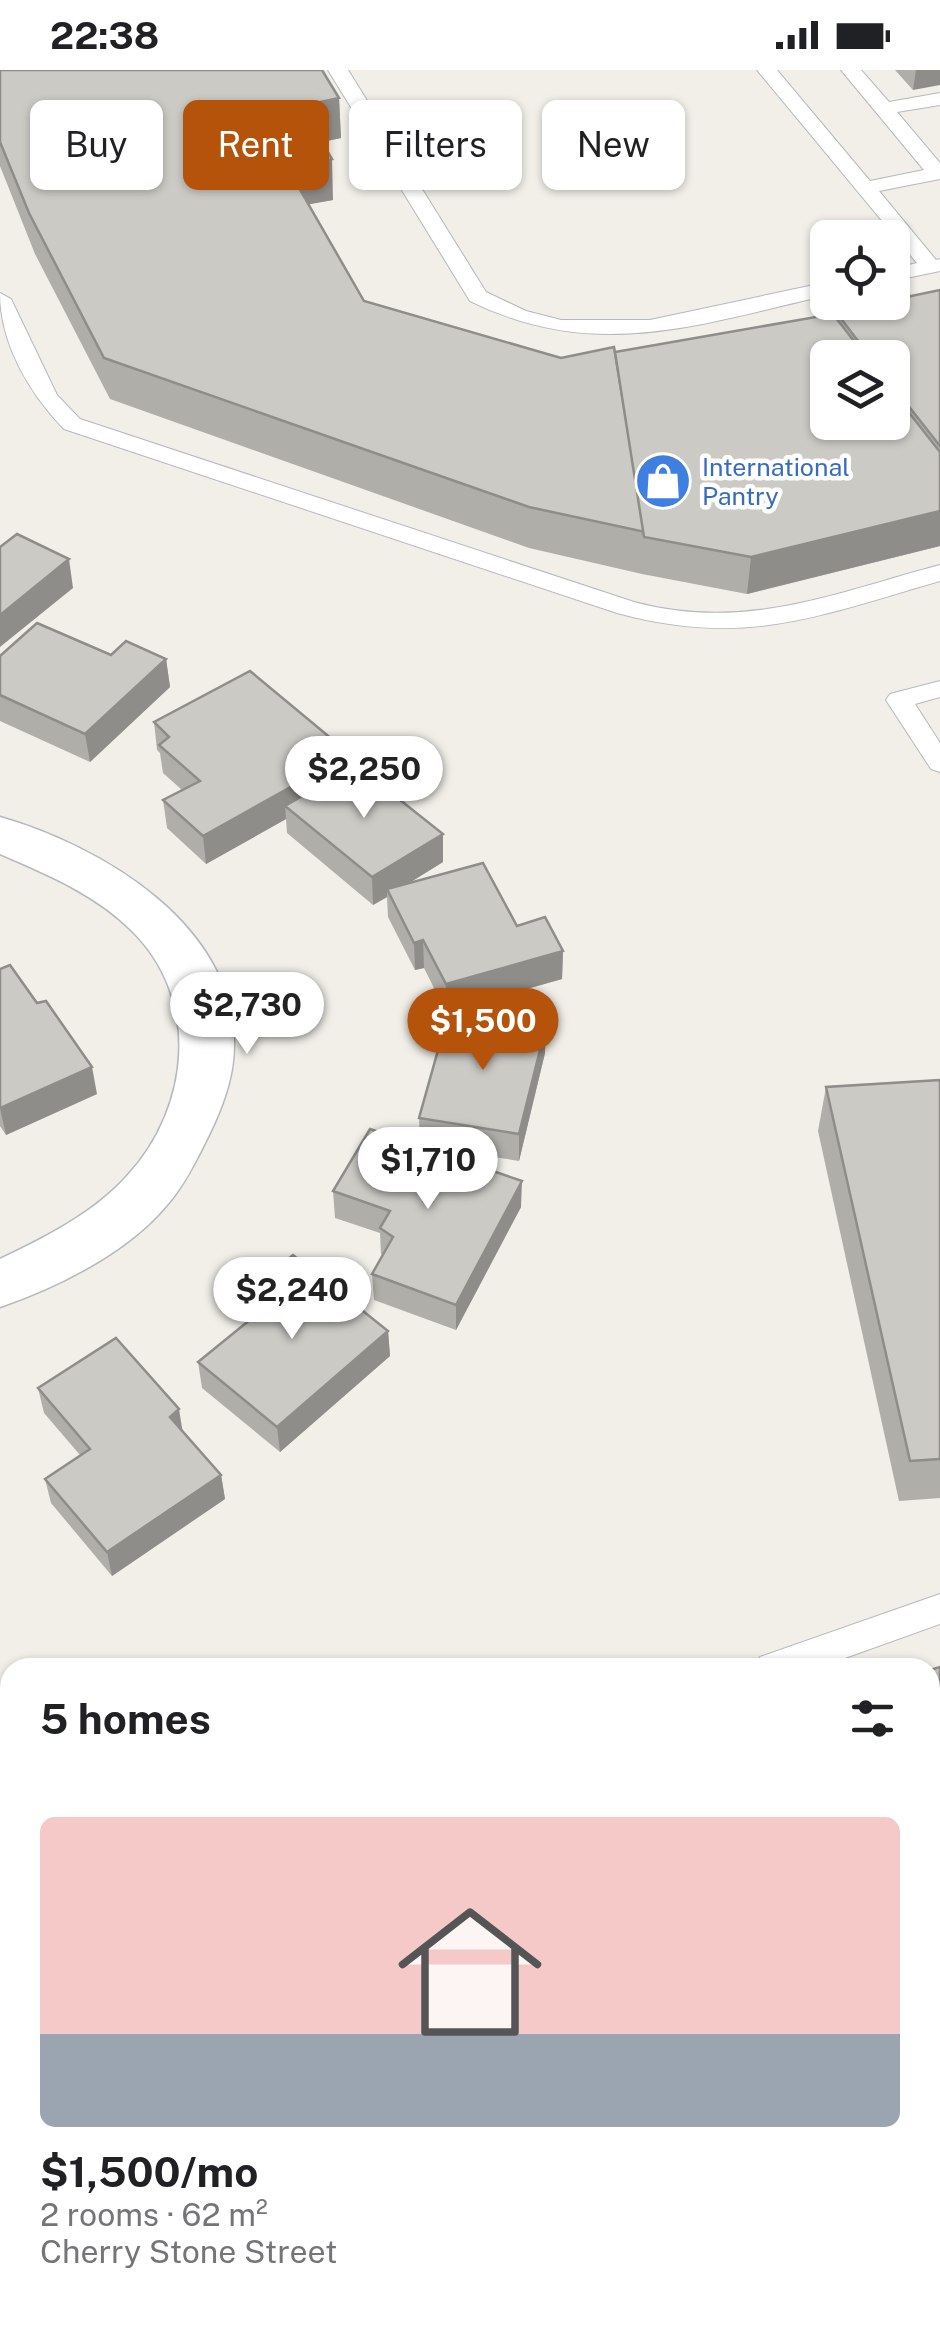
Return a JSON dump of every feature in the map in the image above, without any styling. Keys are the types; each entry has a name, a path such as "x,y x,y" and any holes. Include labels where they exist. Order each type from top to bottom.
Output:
{"street":[{"path":"0,834 109,885 148,916 172,945 194,983 208,1030 205,1071 182,1136 147,1192 21,1277 0,1284"}],"lane":[{"path":"338,70 478,296 506,314 586,329 634,328 810,292"},
{"path":"769,72 799,70"},
{"path":"850,70 939,173 864,188"},
{"path":"769,72 864,188 935,265 910,271"},
{"path":"884,109 940,99"},
{"path":"0,299 46,398 72,424 355,522 635,608 695,622 747,620 862,596 940,574"},
{"path":"940,689 898,700 940,763"},
{"path":"800,1658 940,1609"}],"building":[{"path":"0,70 322,70 339,98 183,100 183,190 300,190 364,301 561,358 614,347 645,532 529,507 104,358 29,213 0,142"},
{"path":"940,290 940,446 910,408 910,340 857,340 842,320 910,320 910,296"},
{"path":"810,318 838,320 853,340 810,340 810,440 910,440 910,414 940,452 940,511 751,557 644,537 615,352"},
{"path":"17,534 69,559 0,615 0,547"},
{"path":"37,623 111,655 126,641 166,659 85,734 0,695 0,656"},
{"path":"250,671 350,754 203,836 163,800 200,781 159,745 169,737 154,722"},
{"path":"356,765 443,834 372,877 285,806"},
{"path":"483,863 517,926 545,917 563,951 446,984 423,940 414,943 387,889"},
{"path":"10,965 37,1003 46,1001 92,1067 0,1108 0,969"},
{"path":"449,1011 546,1026 519,1134 419,1118"},
{"path":"940,1080 940,1459 910,1461 826,1087"},
{"path":"370,1129 522,1181 456,1305 372,1274 393,1237 380,1228 390,1211 333,1191"},
{"path":"293,1255 388,1331 277,1427 198,1362 267,1306 254,1286"},
{"path":"116,1338 179,1409 170,1417 221,1475 107,1552 45,1479 90,1449 38,1388"}],"place":[{"name":"International Pantry","path":"663,481"}]}
